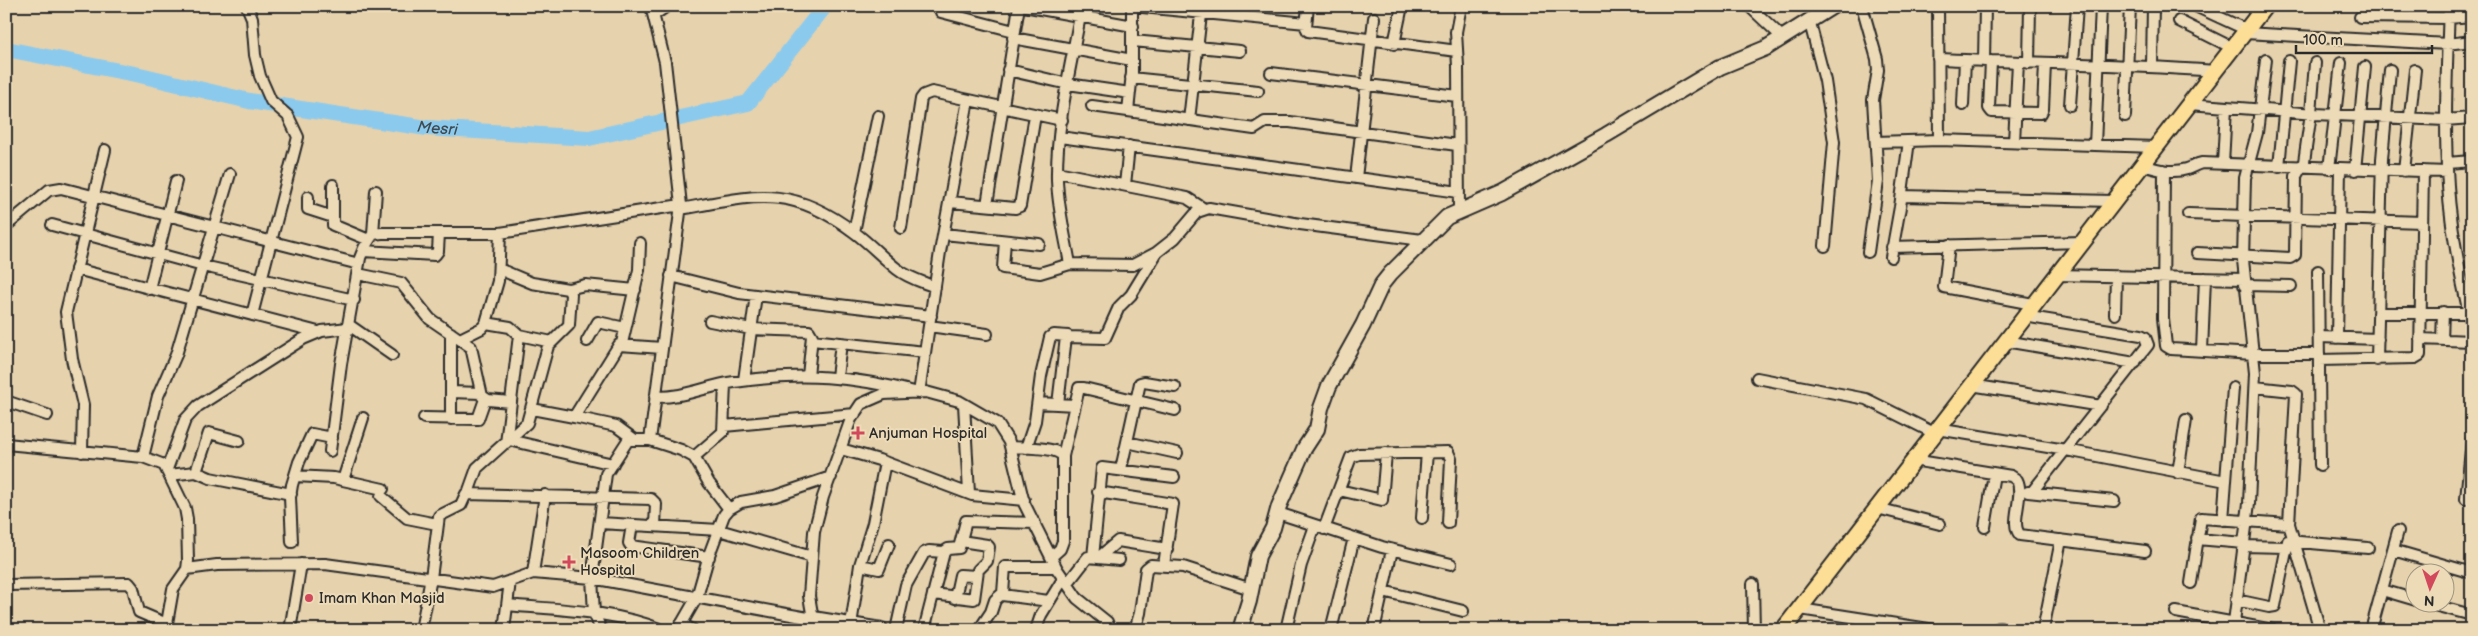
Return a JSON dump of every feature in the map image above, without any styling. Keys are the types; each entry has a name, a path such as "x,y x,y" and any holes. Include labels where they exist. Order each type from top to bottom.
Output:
{"main road":[{"path":"1783,630 2266,6"}],"street":[{"path":"247,6 252,18 255,55 260,76 271,101 288,116 298,137 252,315"},
{"path":"650,440 681,207 680,184 665,62 652,11 667,6"},
{"path":"987,205 1019,6"},
{"path":"1024,6 1083,13 1133,26"},
{"path":"1128,111 1133,41 1132,6 1202,10 1306,23"},
{"path":"1308,6 1306,23 1308,32 1456,51"},
{"path":"1394,44 1402,6"},
{"path":"1459,212 1456,32 1461,6"},
{"path":"1749,6 1782,37"},
{"path":"1241,630 1258,556 1278,514 1304,449 1317,429 1321,408 1329,386 1363,325 1382,284 1422,240 1447,217 1502,193 1720,67 1766,48 1811,14 1833,6"},
{"path":"1862,6 1878,58 1877,83 1873,100 1878,181 1868,252"},
{"path":"1938,6 1939,140"},
{"path":"1985,6 1990,110 1992,112 2042,111 2045,64"},
{"path":"2030,6 2030,63"},
{"path":"2070,105 2077,6"},
{"path":"2095,144 2101,6"},
{"path":"2125,116 2130,6"},
{"path":"2152,66 2153,6"},
{"path":"2195,6 2246,31 2448,44 2472,41"},
{"path":"2399,6 2399,18"},
{"path":"2449,6 2445,120 2447,167 2455,246 2472,326"},
{"path":"1189,120 1202,10"},
{"path":"941,12 1014,34 1074,49 1132,60"},
{"path":"1070,264 1058,192 1057,172 1062,120 1074,49 1083,13"},
{"path":"1811,14 1825,81 1834,142 1825,246"},
{"path":"2360,17 2448,18 2472,16"},
{"path":"1356,178 1374,18"},
{"path":"2180,21 2233,48"},
{"path":"1133,41 1240,51"},
{"path":"1938,59 2098,66 2127,64 2215,71"},
{"path":"1963,105 1965,60"},
{"path":"2234,626 2246,522 2255,387 2254,354 2244,282 2244,216 2247,165 2256,140 2266,60"},
{"path":"2279,167 2289,61"},
{"path":"2014,142 2018,62"},
{"path":"2197,253 2293,257 2296,176 2304,162 2311,113 2315,63"},
{"path":"2329,169 2341,63"},
{"path":"2355,170 2365,67"},
{"path":"1008,70 1068,84 1130,93"},
{"path":"2378,360 2382,170 2390,70"},
{"path":"2404,171 2415,70"},
{"path":"1270,73 1457,96"},
{"path":"1131,78 1258,90"},
{"path":"901,228 921,99 924,95 932,92 1062,120"},
{"path":"919,393 940,252 968,100"},
{"path":"2189,104 2336,115 2445,120 2472,118"},
{"path":"1092,106 1254,128 1271,121 1361,131 1457,145"},
{"path":"2223,164 2226,107"},
{"path":"950,202 1017,208 1020,206 1035,115"},
{"path":"854,232 878,116"},
{"path":"1060,136 1459,192"},
{"path":"1876,142 1939,140 2156,147"},
{"path":"1909,141 1892,252 1949,246 2082,242"},
{"path":"1125,185 1129,146"},
{"path":"82,452 83,405 72,359 66,320 67,305 105,150"},
{"path":"2142,165 2164,170 2184,170 2197,164 2223,164 2423,171 2472,161"},
{"path":"2337,338 2340,169"},
{"path":"2164,170 2163,318 2166,346 2171,349 2378,360 2418,358 2421,312 2423,171"},
{"path":"1057,172 1187,198 1204,209"},
{"path":"143,457 158,396 176,355 230,174"},
{"path":"149,289 176,181"},
{"path":"333,185 332,217 334,226 371,237 439,233 500,233 754,196 774,196 830,215 854,232 898,270 936,285"},
{"path":"6,226 52,188 61,188 271,243 401,283 430,319 460,339 472,350 483,396 478,419 424,418"},
{"path":"330,451 358,269 363,251 371,237 376,191"},
{"path":"1902,196 2114,201"},
{"path":"308,198 308,208 332,217"},
{"path":"1005,241 1003,268 1040,273 1070,264 1126,266 1146,260 1156,253 1175,238 1197,212 1204,209 1217,208 1300,224 1422,240"},
{"path":"2188,214 2340,221 2422,222"},
{"path":"52,224 203,266 354,300"},
{"path":"363,251 435,255 438,251 439,233"},
{"path":"460,339 482,328 486,323 496,288 499,269 500,233"},
{"path":"944,234 1039,244"},
{"path":"574,417 617,347 622,343 639,270 640,243"},
{"path":"1949,246 1944,287 2029,310 2141,335 2145,338 2148,345 2032,492"},
{"path":"1026,448 1032,433 1042,370 1050,337 1054,335 1103,338 1119,307 1131,296 1156,253"},
{"path":"76,269 318,332"},
{"path":"499,269 532,283 568,289 585,285 634,290"},
{"path":"2318,271 2320,465"},
{"path":"2056,275 2205,278 2290,286"},
{"path":"671,276 756,295 930,321 987,334"},
{"path":"2115,314 2116,276"},
{"path":"2202,351 2205,278"},
{"path":"421,630 432,578 439,516 461,505 468,493 477,468 527,424 548,346 569,325 571,294 568,289"},
{"path":"744,380 756,295"},
{"path":"2378,312 2470,313"},
{"path":"2442,340 2443,312"},
{"path":"710,321 751,329 809,331 812,340 808,376"},
{"path":"588,341 598,322 626,328"},
{"path":"486,323 510,327 519,334 552,342"},
{"path":"168,472 185,420 192,411 265,362 318,332 348,326 392,355"},
{"path":"451,333 451,419"},
{"path":"507,441 519,334"},
{"path":"1058,404 1068,336"},
{"path":"2319,337 2378,339"},
{"path":"2420,339 2472,341"},
{"path":"812,340 924,352"},
{"path":"2005,341 2135,363"},
{"path":"622,343 662,348"},
{"path":"837,377 841,343"},
{"path":"655,397 680,396 744,380 808,376 837,377 881,383 919,393"},
{"path":"1757,378 1866,399 1936,431 2066,450 2226,481"},
{"path":"1121,469 1141,382 1175,387"},
{"path":"694,457 719,436 724,426 725,384"},
{"path":"1971,385 2101,406"},
{"path":"1053,562 1063,541 1063,456 1074,406 1081,387 1174,410"},
{"path":"2255,387 2292,391 2296,394 2289,524 2290,544 2320,630"},
{"path":"2223,520 2233,388"},
{"path":"451,392 510,402"},
{"path":"812,624 809,596 814,532 823,497 841,450 847,427 861,404 884,394 926,392 964,404 997,423 1011,447 1024,500 1053,562 1077,598 1107,622 1110,630"},
{"path":"6,401 46,415"},
{"path":"1038,403 1074,406"},
{"path":"964,404 969,494"},
{"path":"532,410 616,426 635,440"},
{"path":"724,426 855,414"},
{"path":"343,480 363,418"},
{"path":"2178,473 2186,420"},
{"path":"196,472 209,433 239,441"},
{"path":"292,542 290,494 310,436 315,434 332,438"},
{"path":"601,630 594,613 592,578 606,474 628,440 650,440 694,457 709,483 729,509"},
{"path":"2466,499 2472,440"},
{"path":"507,441 613,464"},
{"path":"1127,442 1177,453"},
{"path":"6,444 143,457 160,463 168,472 185,508 187,519 187,569 173,589 167,628 139,612 133,588 129,583 6,585"},
{"path":"1011,447 1058,451 1063,456"},
{"path":"841,450 885,462 969,494 1024,500"},
{"path":"1422,518 1426,452"},
{"path":"1286,630 1301,565 1339,490 1354,454 1444,452 1450,455 1448,522"},
{"path":"1339,490 1382,500 1386,453"},
{"path":"1913,460 1994,474 2017,480 2020,491 2016,526 2018,533 2024,536 2146,551"},
{"path":"851,624 860,565 873,523 885,462"},
{"path":"1096,558 1098,492 1102,468 1174,477"},
{"path":"168,472 191,474 196,472 210,478 290,494"},
{"path":"1985,528 1994,474"},
{"path":"295,476 343,480 382,493 407,518 437,524"},
{"path":"693,630 680,627 697,597 718,530 724,515 729,509 741,502 775,496 831,477"},
{"path":"2020,491 2114,502"},
{"path":"1098,492 1173,504 1164,565"},
{"path":"468,493 653,499 656,504 655,526"},
{"path":"533,573 545,495"},
{"path":"1876,508 1940,524"},
{"path":"1278,514 1392,550 1451,564"},
{"path":"2191,583 2201,518 2289,524"},
{"path":"896,630 906,584 924,553 929,551 944,552 959,548 965,523 969,520 1035,523"},
{"path":"600,523 718,530 812,557"},
{"path":"632,525 629,543 631,546 709,557"},
{"path":"2371,630 2398,530"},
{"path":"1331,630 1354,538"},
{"path":"2197,539 2243,544 2290,544 2368,548"},
{"path":"2042,630 2061,540"},
{"path":"933,594 973,600 980,566 987,561 989,547 961,541"},
{"path":"1096,558 1118,541 1167,549"},
{"path":"860,565 879,569 889,544"},
{"path":"2236,600 2269,607 2275,606 2290,544"},
{"path":"1374,630 1392,550"},
{"path":"2393,550 2472,573"},
{"path":"924,630 944,552"},
{"path":"1036,630 1049,601 1065,581 1078,572 1085,558 1119,560"},
{"path":"1002,595 1005,567 1053,562"},
{"path":"290,630 301,564"},
{"path":"187,569 218,565 325,564 493,587 533,573 592,578 697,597 812,624 851,624 881,630"},
{"path":"1135,630 1140,613 1146,569 1151,565 1183,567 1251,589"},
{"path":"955,598 960,575 977,576"},
{"path":"504,630 510,581"},
{"path":"1753,584 1754,630"},
{"path":"2382,590 2406,597"},
{"path":"1383,591 1463,611"},
{"path":"979,630 991,612 995,600 1002,595 1049,601"},
{"path":"506,605 594,613 642,622 662,630"},
{"path":"1800,609 1935,630"},
{"path":"2456,611 2472,615"},
{"path":"2176,612 2234,626 2273,630"},
{"path":"1994,630 1999,628 2011,630"}],"waterway":[{"name":"Mesri","path":"6,49 140,75 249,101 340,115 427,128 589,138 748,103 825,6"}],"place":[{"name":"Anjuman Hospital","path":"858,433"},
{"name":"Masoom Children Hospital","path":"569,562"},
{"name":"Imam Khan Masjid","path":"309,598"}]}
